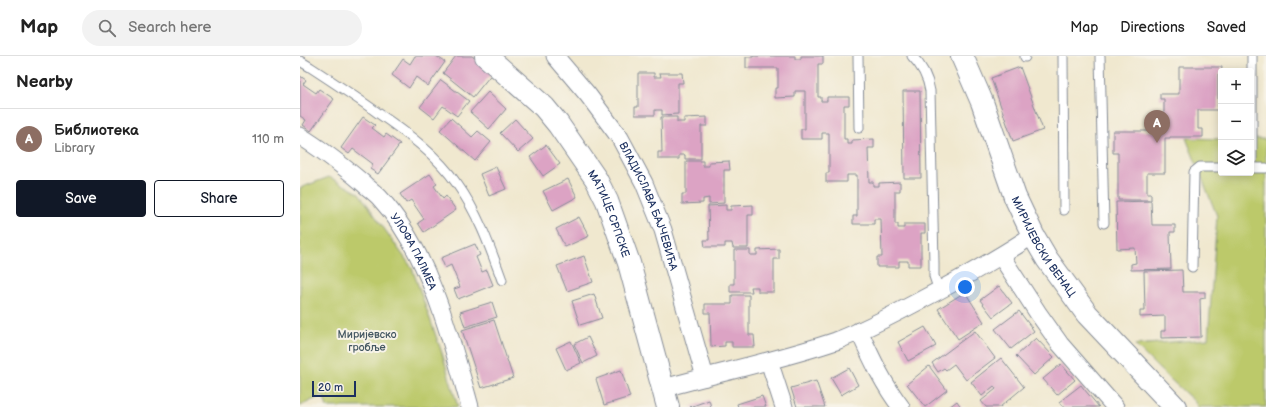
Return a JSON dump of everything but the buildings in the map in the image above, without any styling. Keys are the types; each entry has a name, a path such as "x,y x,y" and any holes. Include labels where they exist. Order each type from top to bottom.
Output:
{"street":[{"name":"МАТИЦЕ СРПСКЕ","path":"486,56 544,107 596,179 607,201 629,263 666,398"},
{"name":"ВЛАДИСЛАВА БАЈЧЕВИЋА","path":"555,56 588,95 620,138 644,183 663,230 705,377"},
{"name":"МИРИЈЕВСКИ ВЕНАЦ","path":"962,56 982,102 1015,197 1033,235 1047,259 1087,314 1175,407"},
{"name":"УЛОФА ПАЛМЕА","path":"300,136 314,144 349,171 379,197 398,221 415,249 442,314 470,407"},
{"path":"666,398 705,377 806,350 859,332 939,291 1001,256 1033,235"},
{"path":"1001,256 1038,314 1060,344 1115,407"},
{"path":"859,332 892,396 900,407"},
{"path":"769,360 784,407"}],"lane":[{"path":"858,56 859,128"},
{"path":"912,56 929,82 934,276 939,291"},
{"path":"1063,56 1064,210"},
{"path":"1100,56 1104,223"},
{"path":"1252,56 1252,140"},
{"path":"300,61 323,75 408,134 439,162 457,183 472,207 502,280"},
{"path":"1192,267 1194,172 1200,167 1218,167"},
{"path":"1254,168 1266,168"}],"green space":[{"path":"1186,138 1218,139 1218,176 1254,176 1254,139 1266,139 1266,407 1198,407 1194,401 1135,345 1208,339 1217,216"},
{"name":"Миријевско гробље","path":"329,177 359,193 412,268 442,353 458,407 327,407 323,395 300,406 300,188"}],"place":[{"name":"Библиотека","path":"1157,143"}]}
